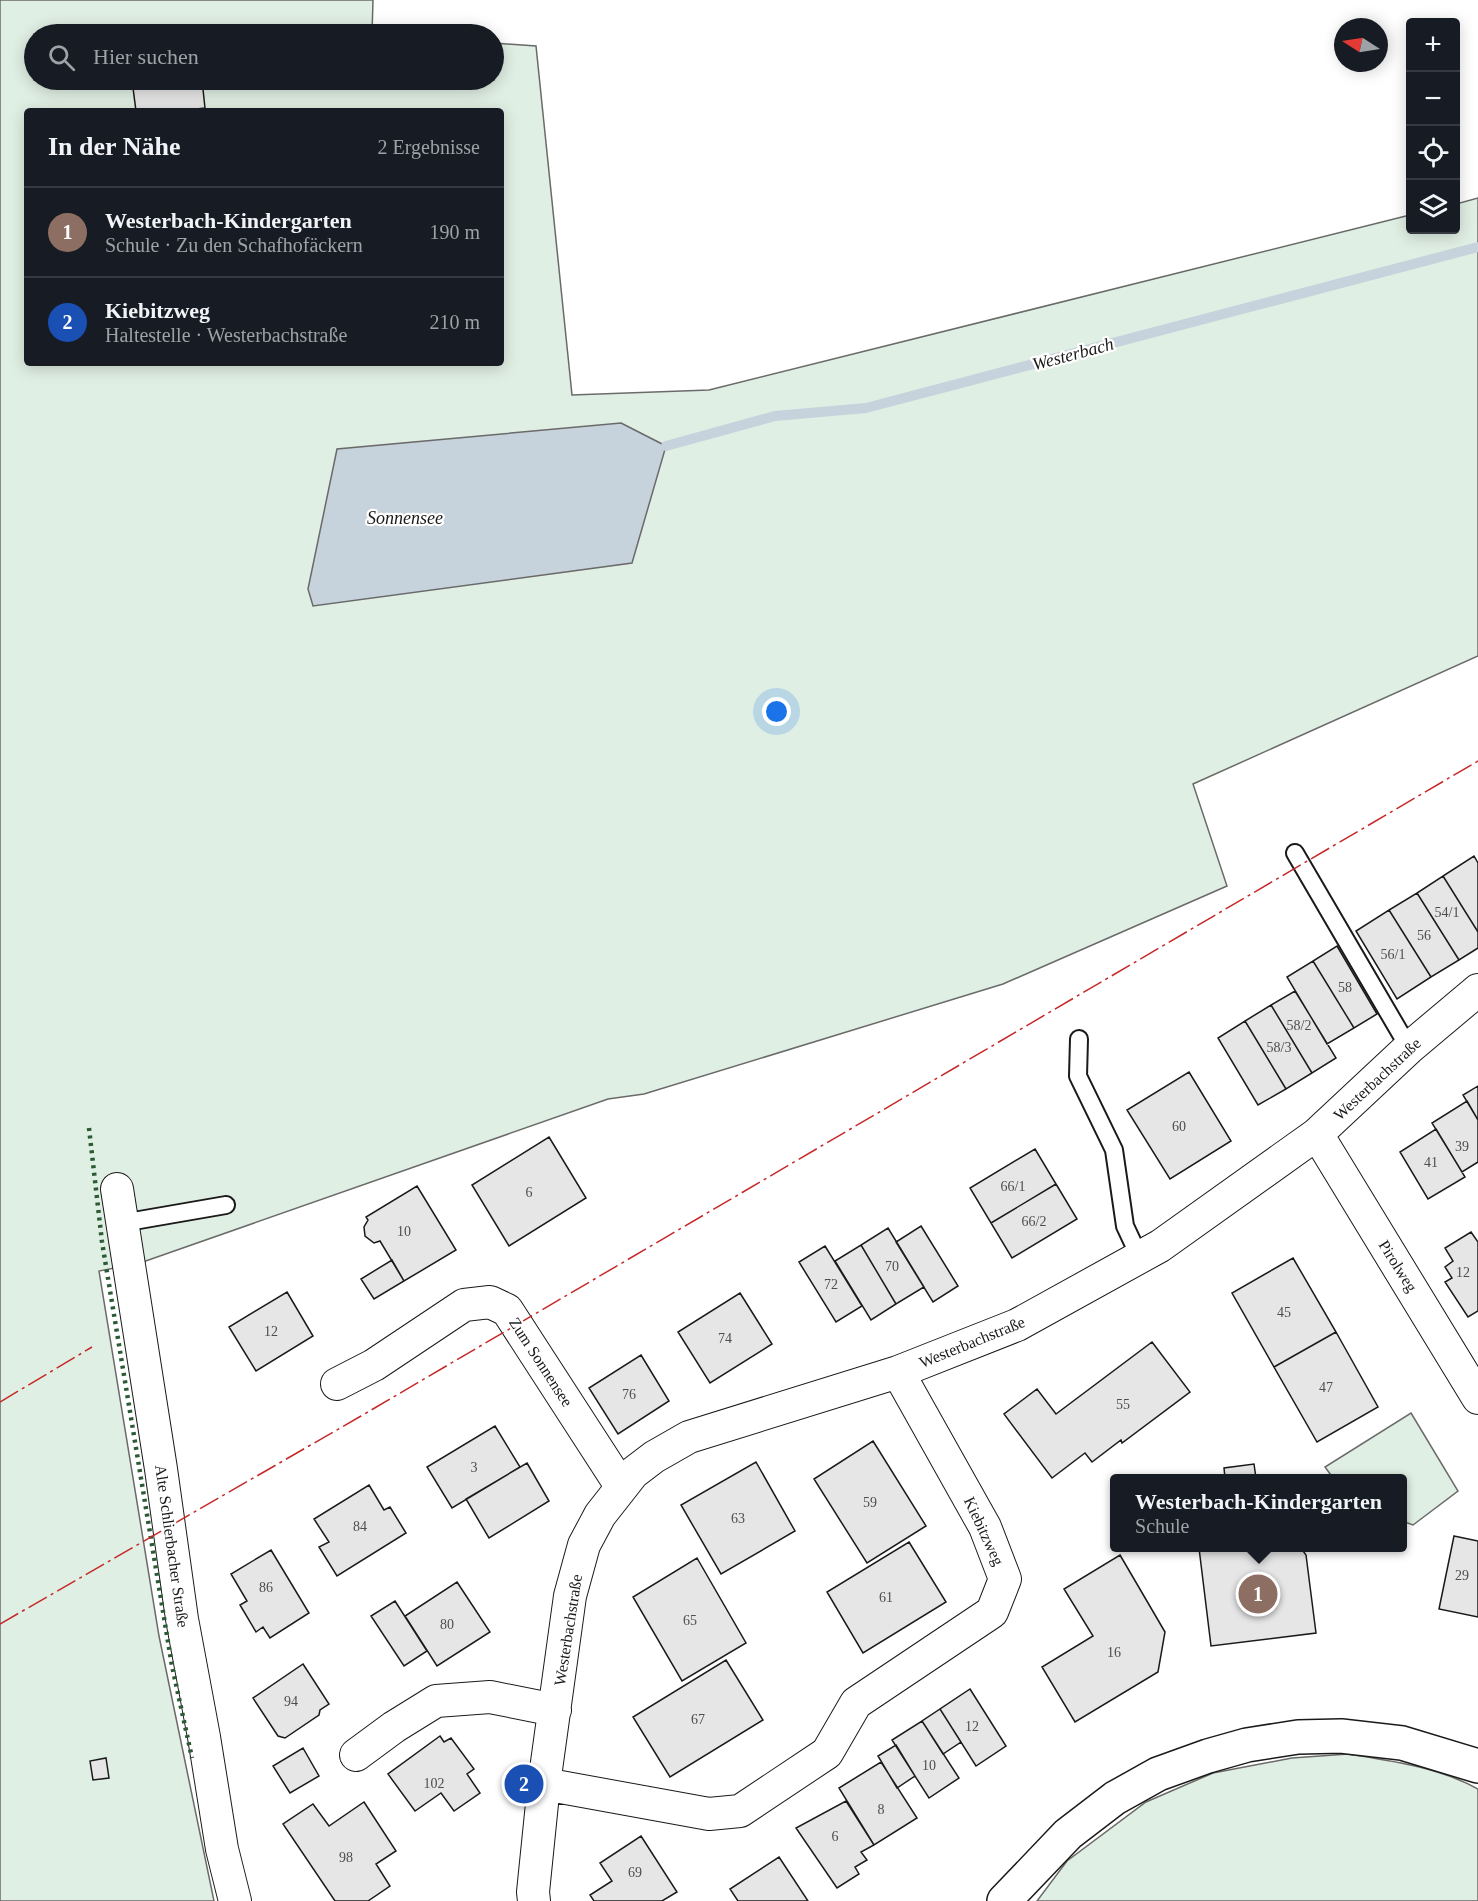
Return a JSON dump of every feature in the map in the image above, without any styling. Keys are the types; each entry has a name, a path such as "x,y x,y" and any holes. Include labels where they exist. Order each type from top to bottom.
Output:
{"street":[{"name":"Westerbachstraße","path":"534,1901 544,1784 570,1596 584,1545 600,1515 633,1473 654,1457 689,1437 898,1372 1017,1325 1140,1258 1317,1134 1409,1048 1478,990"},
{"name":"Pirolweg","path":"1317,1134 1469,1360 1478,1398"},
{"name":"Alte Schlierbacher Straße","path":"117,1189 182,1619 222,1849 235,1901"},
{"name":"Zum Sonnensee","path":"337,1384 374,1365 464,1305 490,1302 507,1310 621,1486"},
{"name":"Kiebitzweg","path":"544,1784 709,1814 740,1811 828,1753 856,1703 992,1612 1005,1579 986,1527 898,1372"},
{"name":"Westerbachstraße","path":"356,1755 394,1727 436,1701 490,1697 555,1710"},
{"path":"1004,1901 1068,1834 1115,1797 1158,1774 1208,1756 1247,1745 1298,1737 1341,1736 1402,1743 1478,1766"}],"lane":[{"path":"1295,853 1409,1048"},
{"path":"1079,1039 1078,1076 1114,1150 1125,1226 1140,1258"},
{"path":"122,1222 226,1205"}],"green space":[{"path":"0,0 373,0 372,24 24,24 24,90 504,90 504,44 536,46 572,395 709,390 1406,216 1406,234 1460,234 1460,203 1478,198 1478,656 1193,784 1227,886 1003,984 644,1094 608,1099 140,1263 99,1271 159,1636 214,1901 0,1901"},
{"path":"1411,1413 1458,1491 1413,1525 1407,1523 1407,1474 1330,1474 1325,1467"},
{"path":"1348,1754 1431,1770 1478,1789 1478,1901 1037,1901 1067,1861 1146,1802 1213,1773 1292,1758"}],"water":[{"name":"Sonnensee","path":"621,423 666,446 632,563 313,606 308,589 337,449"}],"building":[{"path":"133,90 203,90 205,108 136,108"},
{"path":"1474,856 1478,863 1478,932 1443,876"},
{"path":"1443,876 1478,932 1478,948 1459,960 1417,893"},
{"path":"1417,893 1459,960 1431,977 1389,910"},
{"path":"1389,910 1431,977 1397,999 1356,931"},
{"path":"1337,946 1377,1014 1354,1028 1313,961"},
{"path":"1313,961 1354,1028 1327,1044 1287,977"},
{"path":"1295,991 1336,1058 1312,1073 1271,1005"},
{"path":"1271,1005 1312,1073 1286,1089 1245,1021"},
{"path":"1245,1021 1286,1089 1258,1105 1218,1038"},
{"path":"1189,1072 1231,1141 1170,1179 1127,1110"},
{"path":"1478,1086 1478,1120 1463,1095"},
{"path":"1467,1101 1478,1120 1478,1162 1462,1172 1432,1123"},
{"path":"1436,1129 1465,1177 1428,1199 1400,1152"},
{"path":"549,1137 586,1198 509,1246 472,1185"},
{"path":"1035,1149 1056,1184 991,1223 970,1188"},
{"path":"1056,1184 1077,1219 1012,1258 991,1223"},
{"path":"417,1186 456,1250 404,1281 380,1241 374,1243 365,1236 364,1227 368,1220 366,1217"},
{"path":"921,1226 958,1286 933,1302 896,1242"},
{"path":"888,1228 924,1287 896,1304 861,1245"},
{"path":"1471,1232 1478,1242 1478,1311 1468,1317 1445,1282 1452,1278 1445,1267 1453,1261 1445,1248"},
{"path":"861,1245 896,1304 871,1320 835,1261"},
{"path":"825,1246 862,1306 836,1322 799,1262"},
{"path":"1293,1258 1336,1332 1274,1367 1232,1293"},
{"path":"392,1260 404,1281 374,1299 361,1279"},
{"path":"287,1292 313,1336 256,1371 229,1327"},
{"path":"740,1293 772,1344 710,1383 678,1332"},
{"path":"1336,1332 1378,1407 1317,1442 1274,1367"},
{"path":"1152,1342 1190,1392 1122,1443 1121,1440 1092,1462 1085,1453 1052,1478 1004,1414 1037,1389 1056,1414"},
{"path":"641,1355 669,1401 618,1434 589,1388"},
{"path":"495,1426 520,1467 452,1508 427,1467"},
{"path":"873,1441 926,1526 867,1563 814,1479"},
{"path":"756,1462 795,1531 721,1574 681,1505"},
{"path":"527,1463 549,1501 489,1538 466,1499"},
{"path":"1254,1464 1255,1474 1225,1474 1224,1468"},
{"path":"369,1485 384,1510 390,1507 406,1533 337,1576 319,1547 329,1542 314,1519"},
{"path":"1454,1536 1478,1541 1478,1617 1439,1609"},
{"path":"909,1542 946,1602 863,1653 827,1592"},
{"path":"271,1550 309,1613 270,1638 263,1627 256,1632 240,1605 247,1601 231,1574"},
{"path":"1199,1552 1304,1552 1316,1633 1211,1646"},
{"path":"1120,1555 1165,1632 1158,1672 1075,1722 1042,1667 1093,1636 1064,1589"},
{"path":"697,1558 746,1643 682,1681 633,1597"},
{"path":"457,1582 490,1632 437,1666 405,1616"},
{"path":"395,1601 427,1651 404,1666 371,1616"},
{"path":"726,1660 763,1720 670,1777 633,1717"},
{"path":"303,1664 329,1704 320,1710 319,1715 285,1738 278,1736 253,1698"},
{"path":"970,1689 1006,1746 976,1766 940,1709"},
{"path":"940,1709 961,1742 943,1754 922,1721"},
{"path":"922,1721 959,1778 929,1798 892,1740"},
{"path":"440,1736 444,1742 451,1738 474,1769 467,1774 480,1793 454,1811 441,1793 415,1811 388,1774"},
{"path":"896,1745 915,1776 897,1788 878,1756"},
{"path":"303,1748 319,1776 290,1793 273,1766"},
{"path":"106,1758 109,1778 93,1780 90,1761"},
{"path":"881,1762 917,1818 874,1845 839,1788"},
{"path":"846,1801 874,1845 861,1852 867,1860 855,1867 859,1874 837,1888 796,1828"},
{"path":"364,1802 396,1851 376,1864 390,1886 368,1901 335,1901 283,1824 313,1804 329,1826"},
{"path":"641,1836 677,1892 662,1901 594,1901 590,1895 612,1881 600,1863"},
{"path":"779,1857 808,1901 738,1901 730,1889"}],"waterway":[{"name":"Westerbach","path":"666,446 775,416 866,408 1478,247"}],"hedge":[{"path":"89,1128 102,1242 172,1666 192,1758"}],"power":[{"path":"0,1624 361,1416 1478,761"},
{"path":"0,1402 92,1347"}],"place":[{"name":"Westerbach-Kindergarten","path":"1258,1594"},
{"name":"Kiebitzweg","path":"524,1784"}]}
